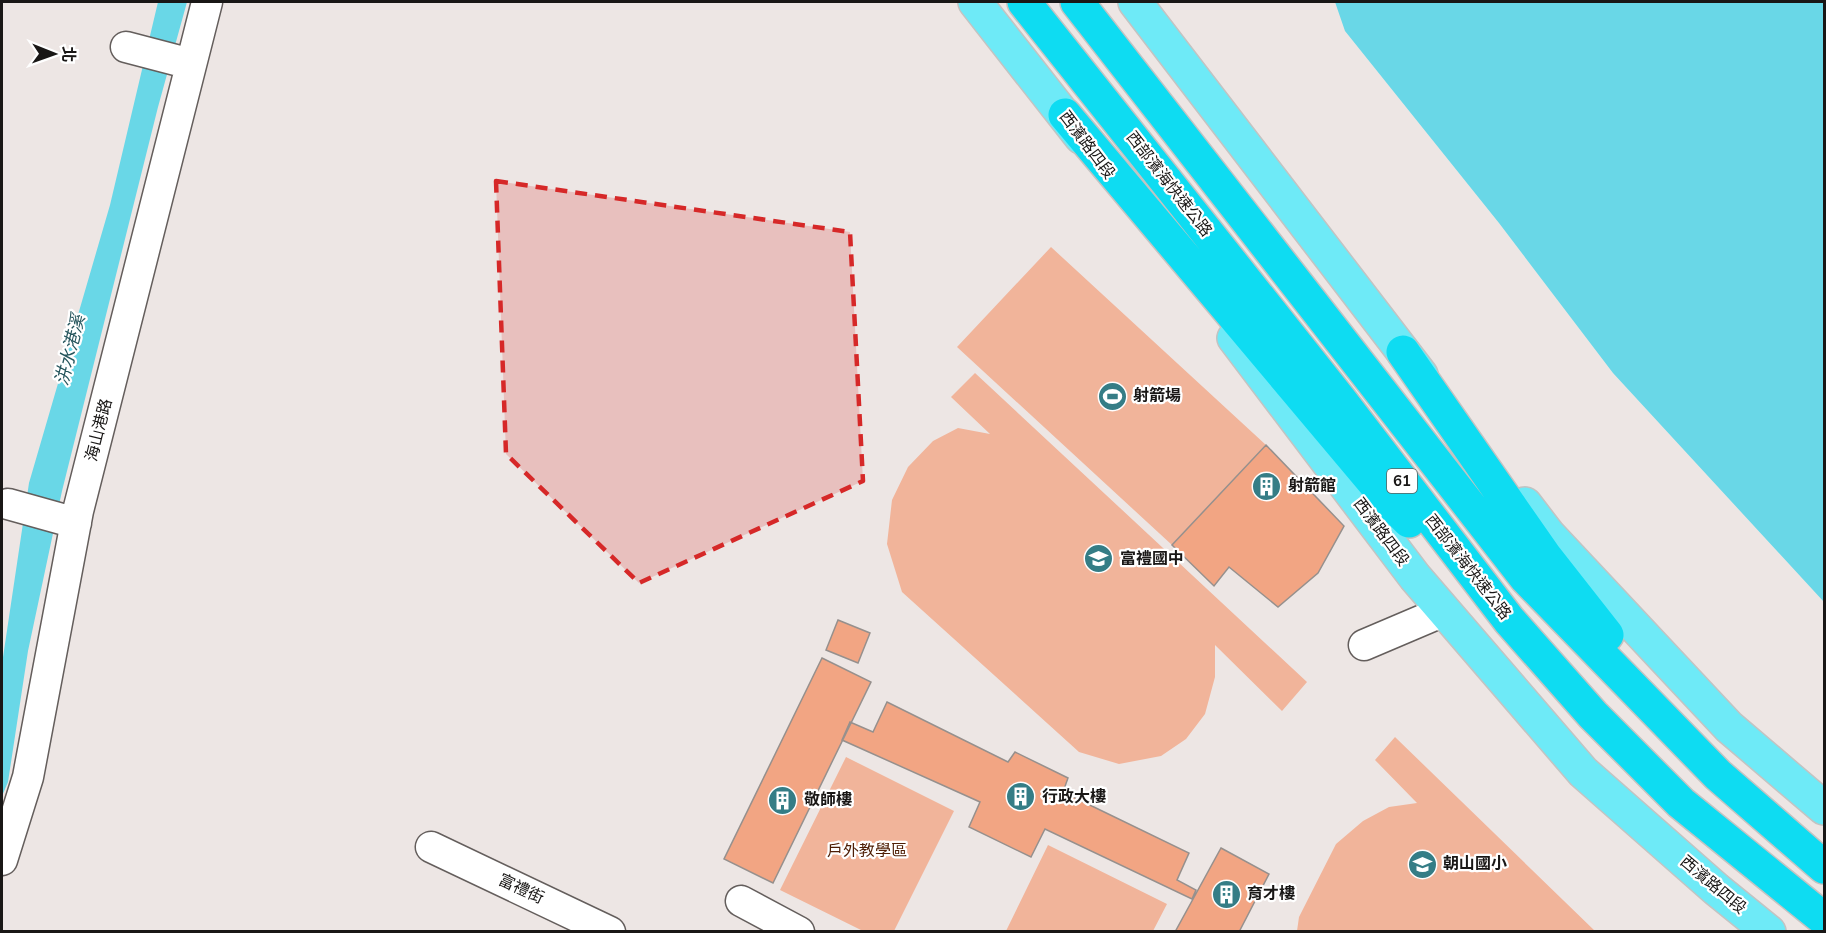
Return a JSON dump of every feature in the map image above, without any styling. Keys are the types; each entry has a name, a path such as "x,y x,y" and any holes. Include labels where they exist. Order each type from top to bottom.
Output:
{"highway":[{"name":"西部濱海快速公路","path":"1024,2 1341,400 1509,620 1593,715 1681,803 1824,919"},
{"name":"61","path":"1077,2 1526,578 1718,775 1824,867"},
{"path":"1065,115 1391,503 1509,620"},
{"path":"1403,352 1545,556 1718,775"}],"main road":[{"name":"西濱路四段","path":"975,2 1065,115 1415,578 1583,772 1716,889 1769,932"},
{"path":"1135,2 1403,352 1548,534 1729,727 1824,808"}],"street":[{"name":"海山港路","path":"2,860 28,777 76,523 207,2"},
{"path":"126,47 191,64"},
{"path":"8,504 76,523"},
{"path":"1364,645 1444,611"},
{"name":"富禮街","path":"431,847 610,932"},
{"path":"741,901 799,932"}],"highlighted area":[{"path":"496,181 850,232 863,481 639,583 506,454"}],"green space":[{"name":"射箭場","path":"1051,247 1266,445 1172,545 957,347"},
{"path":"975,373 1307,682 1282,711 1215,645 1215,677 1205,714 1186,739 1161,756 1119,764 1079,752 902,592 887,544 892,500 908,467 933,441 958,428 990,434 951,397"},
{"name":"朝山國小","path":"1395,737 1595,931 1297,931 1299,917 1336,844 1363,821 1389,807 1417,803 1375,760"},
{"name":"戶外教學區","path":"846,757 954,811 894,931 863,931 780,890"},
{"path":"1048,845 1167,904 1153,931 1006,931"}],"water":[{"name":"汫水港溪","path":"158,2 187,2 158,107 62,491 28,651 8,782 2,796 2,664 29,483 110,205"},
{"path":"1335,2 1824,2 1824,602 1613,373 1499,223 1345,31"}],"building":[{"name":"射箭館","path":"1266,445 1344,526 1318,573 1278,607 1229,567 1214,586 1172,545"},
{"path":"838,620 870,633 858,663 826,650"},
{"name":"敬師樓","path":"822,658 871,682 773,883 724,859"},
{"name":"行政大樓","path":"887,702 1008,762 1015,752 1068,778 1063,792 1189,853 1177,880 1196,890 1192,899 1045,829 1031,857 969,827 980,802 842,740 850,722 873,732"},
{"name":"育才樓","path":"1221,848 1269,874 1239,932 1175,932"}],"place":[{"name":"射箭場","path":"1112,396"},
{"name":"射箭館","path":"1267,486"},
{"name":"富禮國中","path":"1099,559"},
{"name":"行政大樓","path":"1021,797"},
{"name":"敬師樓","path":"783,800"},
{"name":"朝山國小","path":"1422,864"},
{"name":"育才樓","path":"1226,894"}]}
